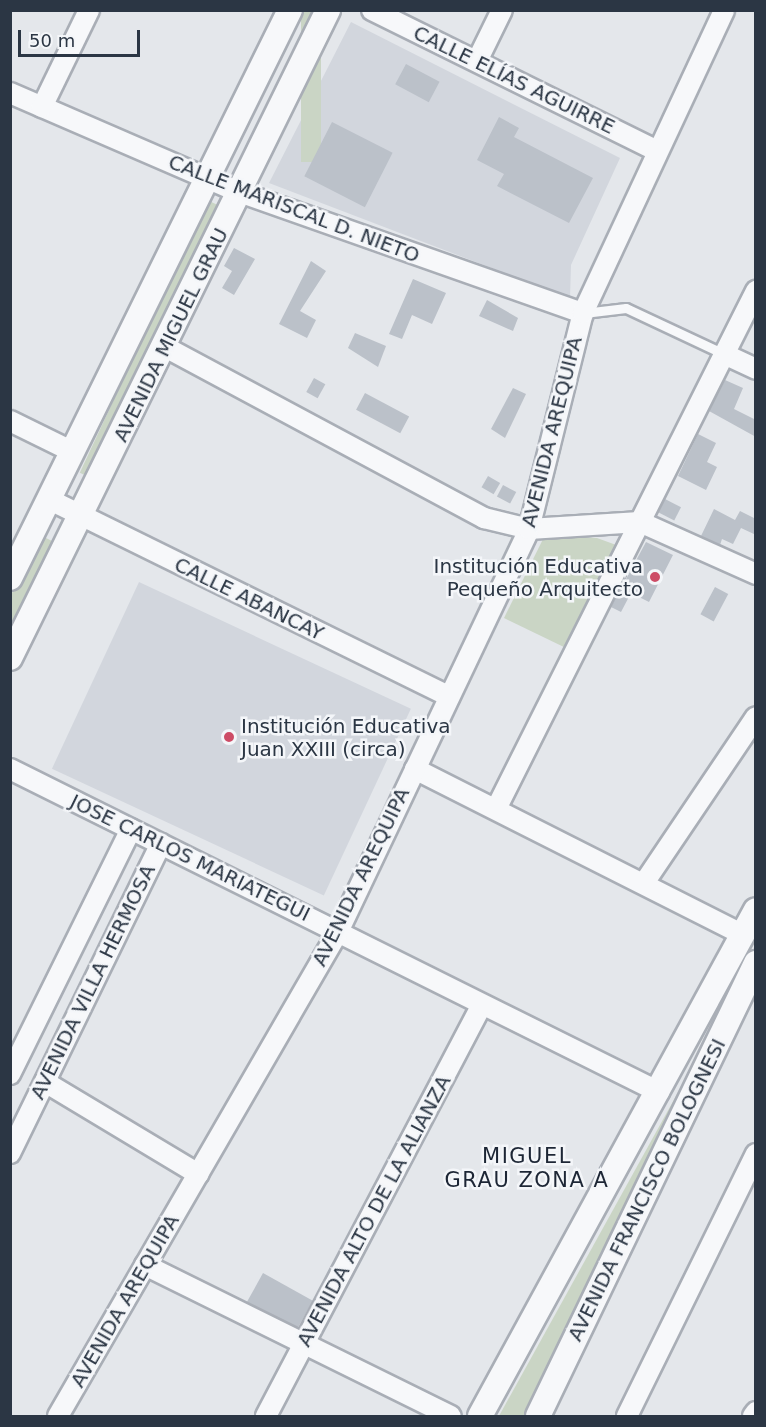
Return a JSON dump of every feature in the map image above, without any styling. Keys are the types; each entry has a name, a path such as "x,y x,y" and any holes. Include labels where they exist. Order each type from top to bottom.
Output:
{"street":[{"path":"42,107 89,10"},
{"name":"AVENIDA MIGUEL GRAU","path":"10,578 290,10"},
{"name":"AVENIDA MIGUEL GRAU","path":"10,658 167,348 239,192 328,10"},
{"name":"CALLE ELÍAS AGUIRRE","path":"372,10 655,150"},
{"path":"477,61 502,10"},
{"name":"AVENIDA AREQUIPA","path":"58,1416 338,932 530,529 583,313 655,150 724,10"},
{"name":"CALLE MARISCAL D. NIETO","path":"10,93 239,192 583,313"},
{"path":"496,809 756,291"},
{"path":"167,348 484,518 530,529 640,522 756,574"},
{"path":"724,354 756,369"},
{"path":"10,421 73,452"},
{"name":"CALLE ABANCAY","path":"50,500 82,518 449,696"},
{"path":"644,883 756,717"},
{"name":"JOSE CARLOS MARIATEGUI","path":"10,769 659,1092"},
{"path":"415,769 748,937"},
{"name":"AVENIDA VILLA HERMOSA","path":"10,1074 131,830"},
{"name":"AVENIDA VILLA HERMOSA","path":"10,1153 161,844"},
{"name":"AVENIDA FRANCISCO BOLOGNESI","path":"480,1416 659,1092 748,937 756,910"},
{"name":"AVENIDA FRANCISCO BOLOGNESI","path":"538,1416 756,963"},
{"name":"AVENIDA ALTO DE LA ALIANZA","path":"266,1416 482,1005"},
{"path":"45,1082 198,1174"},
{"path":"627,1416 756,1154"},
{"path":"145,1265 451,1416"},
{"path":"753,1416 756,1412"}],"lane":[{"path":"583,313 626,308 724,354"}],"shaded area":[{"path":"351,22 620,158 571,265 570,298 269,183"},
{"name":"Institución Educativa Juan XXIII (circa)","path":"139,582 411,709 324,895 52,769"}],"green space":[{"path":"301,11 321,11 321,162 301,162"},
{"path":"207,200 224,208 97,481 80,473"},
{"path":"40,535 58,544 11,640 11,595"},
{"path":"545,535 597,538 619,546 568,649 504,618"},
{"path":"749,964 527,1416 499,1416"}],"building":[{"path":"406,64 440,82 429,102 395,84"},
{"path":"499,117 519,128 514,137 593,178 569,223 497,186 504,174 477,160"},
{"path":"332,122 393,153 365,207 304,176"},
{"path":"234,248 255,259 234,295 222,288 232,271 224,266"},
{"path":"311,261 326,271 300,311 316,320 307,338 279,324"},
{"path":"413,279 446,293 432,324 412,315 402,339 389,334"},
{"path":"487,300 518,318 513,331 479,316"},
{"path":"355,333 386,346 378,367 348,348"},
{"path":"314,378 325,384 318,398 306,392"},
{"path":"725,380 743,388 734,409 756,420 756,437 709,411"},
{"path":"513,388 526,394 505,438 491,429"},
{"path":"365,393 409,416 400,433 356,410"},
{"path":"698,434 716,443 707,462 717,467 706,490 678,476"},
{"path":"488,476 500,483 494,494 482,487"},
{"path":"503,485 516,492 510,504 497,496"},
{"path":"665,499 681,507 674,521 658,512"},
{"path":"714,509 735,520 740,511 756,519 756,535 741,528 733,544 722,539 720,545 701,536"},
{"path":"646,542 673,555 649,602 631,593 621,612 611,607"},
{"path":"715,587 728,594 714,621 700,614"},
{"path":"263,1273 313,1301 297,1329 247,1302"}],"place":[{"name":"Institución Educativa Pequeño Arquitecto","path":"655,577"},
{"name":"Institución Educativa Juan XXIII (circa)","path":"229,737"}],"district":[{"name":"MIGUEL GRAU ZONA A","path":"527,1168"}]}
